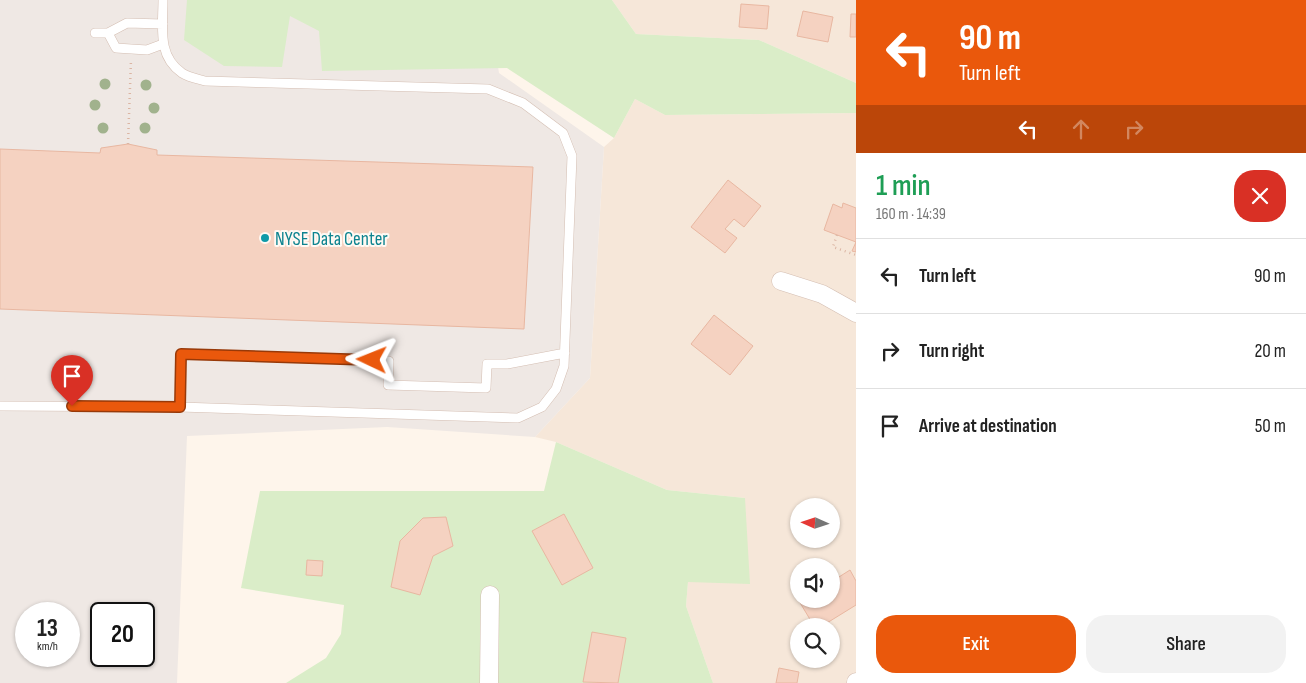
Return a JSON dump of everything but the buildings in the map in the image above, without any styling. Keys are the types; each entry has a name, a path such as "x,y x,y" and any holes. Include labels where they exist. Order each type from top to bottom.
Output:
{"street":[{"path":"781,281 822,294 856,313"},
{"path":"489,683 490,595"}],"lane":[{"path":"0,406 180,407 518,418 542,407 556,389 564,366 565,353 572,156 562,133 523,103 488,89 205,81 183,74 168,60 162,44 163,0"},
{"path":"95,33 108,33 127,23 163,24"},
{"path":"108,33 116,48 147,50 162,44"},
{"path":"180,407 181,354 389,361 388,385 486,388 487,364 507,364 565,353"}],"path":[{"path":"128,144 131,49"},
{"path":"838,235 833,247 856,255"}],"shaded area":[{"path":"0,0 487,0 499,73 604,147 590,378 535,437 387,427 187,436 177,683 0,683"},
{"path":"612,0 856,0 856,83 759,40 636,34"},
{"path":"635,99 665,115 856,113 856,683 713,683 686,606 688,582 745,498 667,490 556,442 535,437 590,378 604,147 614,138"}],"green space":[{"path":"187,0 612,0 636,34 759,40 856,83 856,113 665,115 635,99 614,138 507,68 322,71 319,31 290,16 282,67 224,66 184,40"},
{"path":"556,442 667,490 745,498 750,584 688,582 686,606 713,683 286,683 326,658 341,634 344,605 241,588 260,491 544,491"}],"place":[{"name":"NYSE Data Center","path":"265,238"}],"route":[{"path":"72,406 180,407 181,354 372,360"}]}
